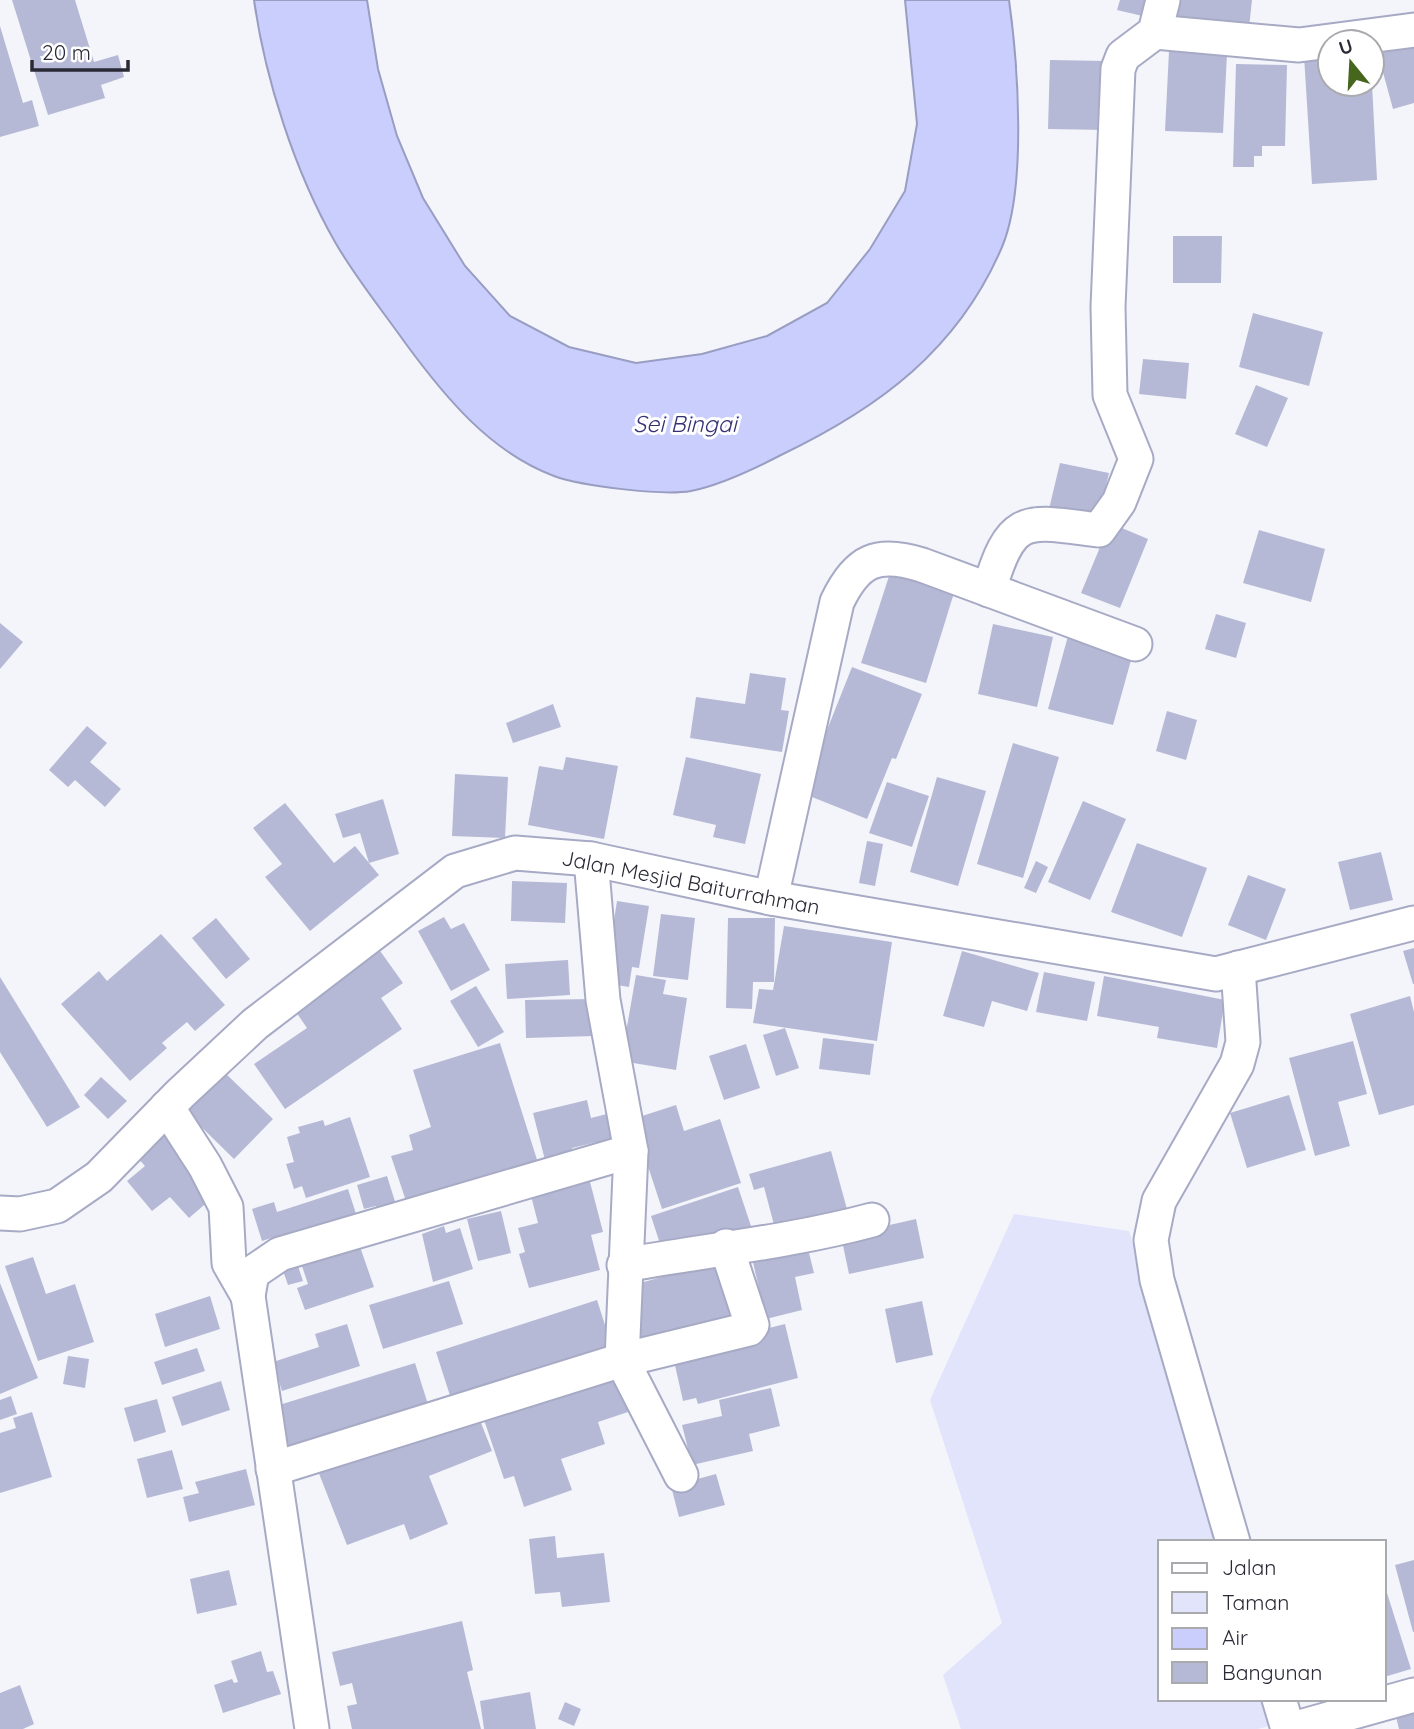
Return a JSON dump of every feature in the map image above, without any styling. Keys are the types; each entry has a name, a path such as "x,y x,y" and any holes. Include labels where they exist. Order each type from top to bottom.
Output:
{"street":[{"path":"989,590 999,556 1014,532 1038,522 1099,530 1119,502 1136,459 1110,395 1108,307 1118,69 1123,56 1155,32 1163,0"},
{"path":"1155,32 1299,45 1414,30"},
{"path":"771,898 837,602 848,579 868,562 896,557 1135,644"},
{"name":"Jalan Mesjid Baiturrahman","path":"0,1213 20,1214 57,1206 99,1177 167,1107 255,1024 455,871 515,853 592,859 771,898 1216,974 1414,923"},
{"path":"592,859 603,1000 631,1151 622,1360 681,1475"},
{"path":"1232,1540 1157,1280 1151,1240 1159,1201 1237,1064 1243,1042 1238,968"},
{"path":"167,1107 205,1166 226,1207 229,1263 248,1296"},
{"path":"312,1729 248,1296 252,1273 263,1262 280,1254 631,1151"},
{"path":"624,1265 726,1246 749,1247 872,1220"},
{"path":"273,1469 622,1360 749,1329 752,1325 748,1305 726,1246"},
{"path":"1293,1729 1414,1695"},
{"path":"1280,1701 1288,1729"}],"green space":[{"path":"1014,1214 1129,1231 1225,1540 1158,1540 1158,1701 1276,1701 1282,1722 1258,1729 961,1729 943,1675 1002,1623 930,1400"}],"water":[{"name":"Sei Bingai","path":"254,0 367,0 378,69 397,136 423,198 465,266 510,316 569,347 636,363 702,354 767,336 827,303 870,249 905,191 917,124 905,0 1009,0 1018,125 1018,160 1010,222 1002,247 984,284 939,346 882,396 817,437 749,471 691,491 642,491 566,480 531,466 509,453 471,421 421,364 351,268 320,215 295,155 274,93"}],"building":[{"path":"12,0 75,0 94,62 118,55 124,77 101,85 105,98 48,115"},
{"path":"1120,0 1156,0 1151,18 1117,10"},
{"path":"1176,0 1252,0 1248,37 1172,28"},
{"path":"0,26 23,103 32,100 39,126 0,137"},
{"path":"1414,44 1414,103 1393,109 1386,83 1386,52"},
{"path":"1169,51 1227,54 1223,133 1165,131"},
{"path":"1304,56 1316,56 1316,98 1373,98 1377,180 1312,184"},
{"path":"1050,60 1107,61 1106,130 1048,129"},
{"path":"1236,64 1287,65 1285,146 1262,146 1262,156 1254,156 1254,167 1233,167"},
{"path":"1173,236 1222,236 1221,283 1173,283"},
{"path":"1253,313 1323,332 1309,386 1239,367"},
{"path":"1143,359 1189,363 1186,399 1139,394"},
{"path":"1256,385 1288,398 1267,447 1235,434"},
{"path":"1060,463 1109,473 1098,520 1049,509"},
{"path":"1110,523 1148,539 1120,608 1081,593"},
{"path":"1259,530 1325,549 1311,602 1243,583"},
{"path":"890,573 954,593 926,683 861,663"},
{"path":"1216,614 1246,623 1236,658 1205,649"},
{"path":"0,623 23,642 0,669"},
{"path":"993,624 1053,637 1037,707 978,694"},
{"path":"1068,636 1133,653 1113,725 1048,709"},
{"path":"852,667 922,694 896,759 892,758 867,819 802,793"},
{"path":"750,673 786,678 781,710 789,711 782,752 690,738 696,697 745,704"},
{"path":"553,704 561,727 513,743 506,723"},
{"path":"1167,711 1197,720 1186,760 1156,751"},
{"path":"87,726 107,743 90,762 121,789 105,807 75,780 68,787 49,770"},
{"path":"1013,743 1059,757 1023,878 977,864"},
{"path":"566,757 618,766 604,839 528,825 539,766 563,770"},
{"path":"686,757 761,774 745,844 713,837 716,825 673,815"},
{"path":"455,774 508,777 505,838 452,836"},
{"path":"937,777 986,791 958,886 910,872"},
{"path":"887,782 929,796 912,847 869,833"},
{"path":"383,799 399,854 369,863 360,833 343,838 335,814"},
{"path":"1083,801 1126,819 1090,900 1048,882"},
{"path":"285,803 334,863 355,846 379,875 310,931 265,877 282,864 253,828"},
{"path":"867,841 883,844 875,886 859,883"},
{"path":"1137,843 1207,868 1182,937 1111,912"},
{"path":"1381,852 1393,900 1350,910 1338,862"},
{"path":"1036,861 1048,867 1036,893 1024,888"},
{"path":"1248,875 1286,889 1266,940 1228,925"},
{"path":"512,881 567,883 565,923 511,921"},
{"path":"617,901 649,906 639,968 632,967 629,987 604,983"},
{"path":"661,914 695,918 688,980 653,976"},
{"path":"444,917 451,929 464,923 490,970 451,991 418,931"},
{"path":"216,918 250,959 226,979 192,938"},
{"path":"728,918 775,918 774,982 753,982 752,1009 726,1008"},
{"path":"784,926 892,942 877,1041 753,1023 759,989 773,990"},
{"path":"161,934 225,1005 195,1031 187,1022 162,1043 167,1048 130,1081 61,1004 99,971 107,981"},
{"path":"373,941 403,983 381,998 402,1029 285,1109 254,1064 307,1028 294,1009"},
{"path":"1414,948 1414,984 1413,984 1403,951"},
{"path":"962,951 1039,973 1027,1011 992,1001 984,1027 943,1016"},
{"path":"568,960 570,995 507,999 505,964"},
{"path":"1044,972 1095,982 1087,1021 1036,1012"},
{"path":"636,975 666,980 663,994 687,998 676,1070 621,1061"},
{"path":"1104,976 1225,1000 1217,1048 1157,1038 1159,1027 1097,1016"},
{"path":"0,977 80,1107 47,1127 0,1052"},
{"path":"476,986 504,1032 478,1047 450,1001"},
{"path":"1410,996 1414,1012 1414,1105 1379,1115 1350,1014"},
{"path":"594,999 594,1036 526,1038 525,1000"},
{"path":"785,1028 799,1068 776,1076 763,1035"},
{"path":"823,1038 874,1044 870,1075 819,1069"},
{"path":"1353,1041 1367,1094 1338,1102 1350,1146 1315,1156 1289,1058"},
{"path":"500,1043 539,1166 408,1207 391,1156 413,1150 409,1135 431,1127 413,1070"},
{"path":"746,1044 760,1088 724,1100 709,1056"},
{"path":"222,1070 273,1119 234,1159 183,1109"},
{"path":"101,1077 127,1101 108,1119 84,1095"},
{"path":"1289,1095 1306,1150 1247,1168 1230,1113"},
{"path":"587,1100 591,1118 611,1113 619,1147 599,1151 597,1142 572,1148 573,1153 545,1160 533,1113"},
{"path":"676,1105 684,1131 720,1119 741,1183 662,1209 641,1145 648,1143 639,1117"},
{"path":"350,1117 370,1177 306,1198 302,1186 294,1189 286,1164 294,1162 287,1137 300,1133 298,1127 323,1120 325,1126"},
{"path":"169,1128 211,1199 189,1218 170,1197 152,1211 127,1181 145,1166 136,1156"},
{"path":"831,1151 850,1220 778,1240 764,1187 754,1190 749,1174"},
{"path":"387,1176 398,1211 380,1217 376,1206 364,1209 357,1185"},
{"path":"589,1178 603,1232 591,1235 600,1270 529,1288 519,1254 525,1252 518,1228 538,1223 528,1184"},
{"path":"738,1187 751,1226 664,1256 651,1216"},
{"path":"348,1189 360,1226 289,1248 284,1234 262,1241 252,1209 274,1202 277,1212"},
{"path":"501,1211 511,1253 478,1261 467,1219"},
{"path":"916,1219 924,1258 849,1274 841,1236"},
{"path":"444,1226 446,1233 460,1228 473,1269 433,1282 422,1234"},
{"path":"359,1244 374,1287 305,1310 297,1288 308,1284 301,1263"},
{"path":"807,1245 814,1273 795,1277 802,1310 766,1319 752,1258"},
{"path":"33,1257 46,1294 75,1284 94,1342 38,1361 5,1266"},
{"path":"296,1260 303,1281 288,1285 281,1265"},
{"path":"719,1261 735,1319 642,1344 626,1287"},
{"path":"449,1281 463,1324 383,1349 369,1305"},
{"path":"0,1283 38,1378 0,1394"},
{"path":"210,1296 220,1329 165,1347 155,1314"},
{"path":"597,1300 614,1353 453,1405 436,1352"},
{"path":"922,1301 933,1355 896,1363 885,1309"},
{"path":"347,1324 360,1366 282,1391 273,1362 319,1347 315,1334"},
{"path":"785,1324 798,1378 698,1404 696,1398 683,1401 672,1352"},
{"path":"197,1348 205,1371 162,1385 154,1362"},
{"path":"68,1356 89,1359 85,1388 63,1384"},
{"path":"415,1363 431,1414 292,1457 276,1406"},
{"path":"616,1367 631,1411 598,1422 605,1444 561,1459 572,1490 524,1507 514,1476 504,1479 482,1414"},
{"path":"221,1381 230,1410 182,1426 172,1397"},
{"path":"771,1388 780,1426 749,1434 753,1451 692,1465 682,1425 722,1416 719,1400"},
{"path":"11,1396 17,1414 0,1420 0,1400"},
{"path":"157,1399 166,1432 134,1442 124,1408"},
{"path":"476,1410 492,1451 429,1476 448,1524 410,1540 404,1524 347,1545 318,1471"},
{"path":"32,1412 52,1477 0,1493 0,1433 16,1428 13,1418"},
{"path":"172,1450 183,1489 147,1498 137,1459"},
{"path":"246,1469 255,1505 189,1522 183,1497 199,1493 195,1482"},
{"path":"716,1474 725,1505 679,1517 671,1486"},
{"path":"555,1536 557,1558 604,1553 610,1602 562,1607 560,1592 535,1594 529,1539"},
{"path":"1414,1560 1414,1632 1413,1632 1395,1565"},
{"path":"229,1570 237,1605 197,1614 190,1579"},
{"path":"1386,1593 1411,1669 1386,1676"},
{"path":"462,1621 473,1670 467,1672 481,1729 352,1729 347,1706 357,1704 352,1683 340,1686 332,1652"},
{"path":"261,1651 267,1672 273,1671 281,1694 223,1713 214,1685 232,1679 234,1683 238,1682 231,1661"},
{"path":"20,1685 34,1724 23,1729 0,1729 0,1693"},
{"path":"530,1692 536,1729 484,1729 480,1701"},
{"path":"565,1702 581,1709 574,1726 558,1719"},
{"path":"1414,1711 1414,1729 1399,1729 1396,1717"}]}
